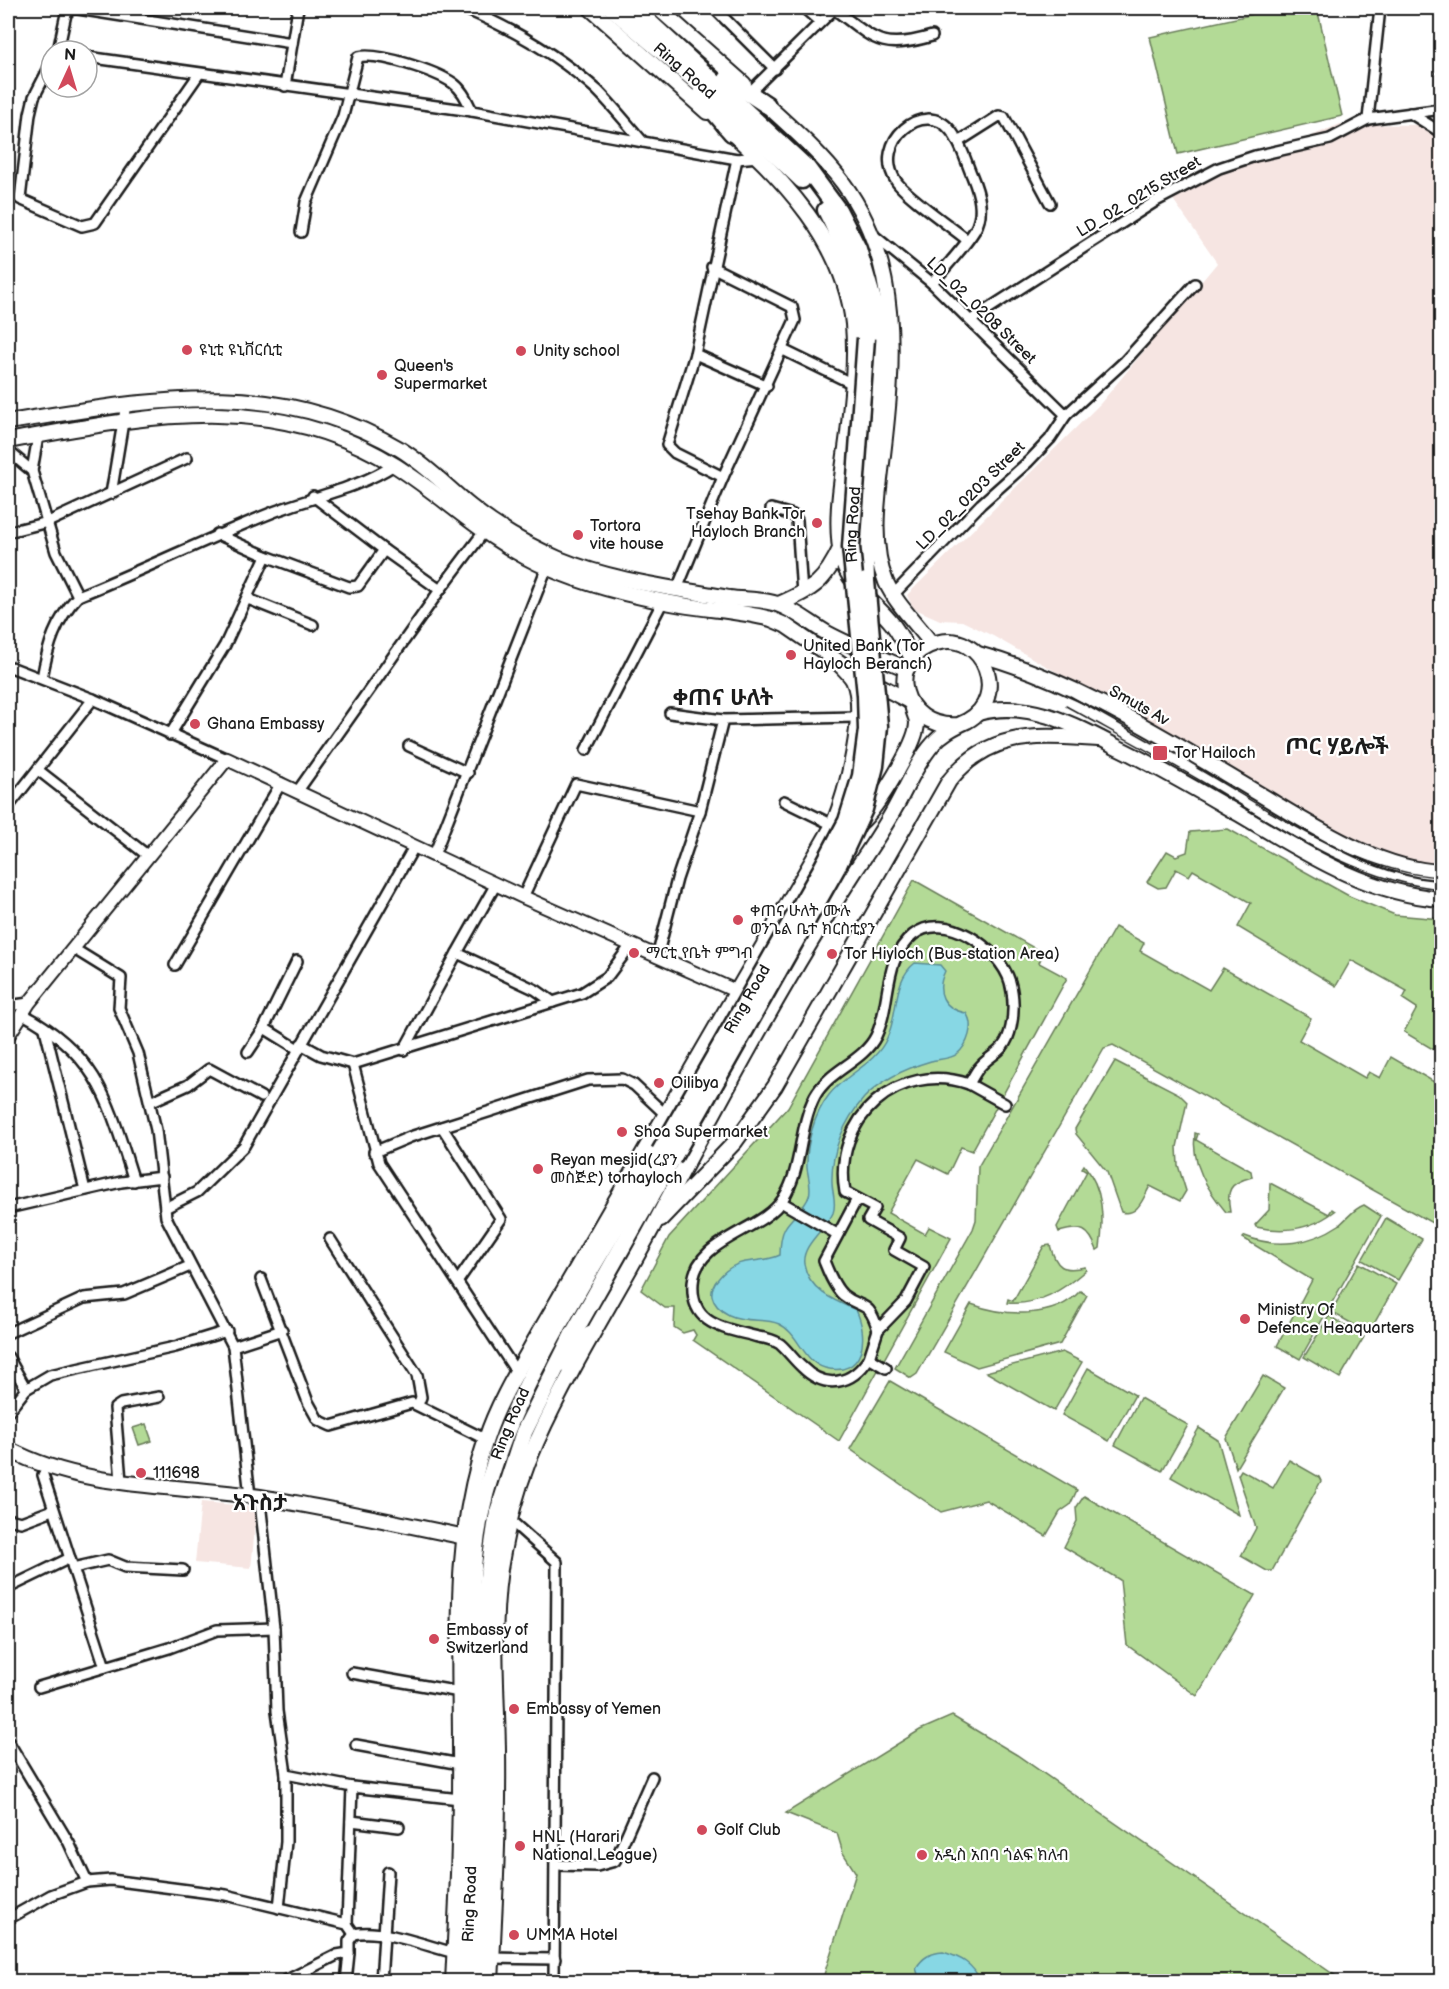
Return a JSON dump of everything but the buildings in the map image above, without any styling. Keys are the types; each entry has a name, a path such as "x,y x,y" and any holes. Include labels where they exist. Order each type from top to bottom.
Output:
{"highway":[{"name":"Ring Road","path":"466,1982 473,1827 471,1645 478,1526 488,1482 507,1426 547,1349 666,1156 837,867 858,824 870,788 878,746 879,711 866,581 864,513 879,379 872,337 845,248 824,206 792,169 612,8"},
{"name":"Ring Road","path":"634,8 675,42 789,148 822,187 858,249 875,307 872,337"},
{"path":"675,42 767,105"},
{"path":"668,58 732,133"},
{"path":"550,1380 666,1156"},
{"path":"547,1349 562,1296"},
{"path":"550,1380 590,1335"},
{"name":"Ring Road","path":"479,1982 485,1840 484,1654 488,1570 498,1512 512,1464 524,1432 550,1380"}],"main road":[{"path":"590,8 758,157 791,193 833,258 853,322 853,384 840,504 841,547 847,571 860,590 890,621 910,664"},
{"path":"658,8 807,141 843,183 872,234 884,273 892,325 890,395 877,498 879,558 885,581 893,595 932,644"},
{"path":"8,422 126,404 215,398 256,400 308,410 373,435 424,465 473,508 518,538 558,559 663,601 771,619 785,625 835,660 911,705 933,723 958,724 978,713 997,708 1036,712 1078,727 1101,739 1324,863 1390,891 1419,898 1442,899"},
{"path":"8,441 121,422 223,413 277,419 328,433 394,465 483,533 547,567 617,584 677,589 779,604 843,641 910,664"},
{"path":"779,604 802,594 825,577 841,547"},
{"path":"816,856 846,836 868,815 883,795 917,725 905,680 910,664 932,644 956,642 978,654 987,671 989,690 978,713"},
{"name":"Smuts Av","path":"978,654 1064,684 1328,834 1400,865 1442,872"},
{"path":"453,1982 460,1799 464,1540 485,1439 517,1373 834,825 854,753 856,717 853,681 835,660"},
{"name":"Ring Road","path":"491,1982 498,1780 498,1599 501,1562 510,1520 537,1441 590,1335 653,1226 752,1043 825,918 893,812 925,755 941,736 958,724"},
{"path":"653,1226 735,1142 775,1086 940,796 960,767 973,755 1013,739 1031,735 1101,739"},
{"path":"8,1449 50,1469 82,1477 255,1499 464,1540"},
{"path":"8,1459 43,1475 80,1485 255,1499"}],"street":[{"path":"285,86 298,8"},
{"path":"463,8 494,21 539,46 580,76 598,91 643,142"},
{"path":"804,8 820,22"},
{"path":"751,91 835,8 880,41 905,44 932,36"},
{"path":"1368,118 1380,8"},
{"path":"61,39 66,14 71,9 78,9 292,43"},
{"path":"717,11 775,69"},
{"path":"301,232 306,202 343,116 358,57 380,57 436,74 455,84 472,111"},
{"path":"99,59 472,111 737,159 758,157"},
{"path":"1442,61 1442,99"},
{"path":"39,87 30,114 20,199 82,226 95,223 199,74"},
{"name":"LD_02_0215 Street","path":"971,320 1156,201 1219,168 1255,156 1330,139 1368,118 1442,110"},
{"path":"1410,113 1442,133"},
{"path":"958,141 999,116 1004,117 1050,203"},
{"path":"932,283 975,229 980,202 958,141 950,129 941,124 922,120 910,123 897,134 889,160 896,182 966,239"},
{"path":"723,477 675,453 667,445 696,354 712,267 737,159"},
{"name":"LD_02_0208 Street","path":"872,234 932,283 1066,415"},
{"path":"677,589 723,477 767,386 795,320 792,307 712,267"},
{"name":"LD_02_0203 Street","path":"893,595 981,504 1028,462 1050,439 1066,415 1125,361 1195,284"},
{"path":"783,350 853,384"},
{"path":"696,354 767,386"},
{"path":"111,494 121,422 126,404"},
{"path":"38,436 32,471 59,561 78,596"},
{"path":"8,451 32,471"},
{"path":"8,532 48,522 187,458"},
{"path":"42,678 53,631 62,613 78,596 217,534 314,496 376,477 394,465"},
{"path":"314,496 440,590"},
{"path":"771,509 793,516 797,520 802,594"},
{"path":"297,792 483,533"},
{"path":"217,534 266,556 349,587 358,586 384,550"},
{"path":"170,735 225,645 266,556"},
{"path":"434,855 547,567"},
{"path":"248,599 313,626"},
{"path":"586,750 663,601"},
{"path":"8,666 93,699 281,783 523,897 738,992"},
{"path":"8,807 18,791 38,770 93,699"},
{"path":"670,713 723,720 856,717"},
{"path":"657,957 677,879 700,811 723,720"},
{"path":"409,746 468,773"},
{"path":"8,1036 21,1013 227,759"},
{"path":"38,770 147,855"},
{"path":"174,965 281,783"},
{"path":"523,897 576,784 700,811"},
{"path":"8,787 18,791"},
{"path":"784,801 834,825"},
{"path":"165,1208 197,1192 244,1146 414,847"},
{"path":"404,1050 496,884"},
{"path":"969,1084 979,1067 999,1053 1011,1030 1013,1010 1010,982 991,951 983,945 966,934 932,927 914,934 898,950 877,1035 866,1052 831,1077 817,1093 805,1117 793,1183 782,1202 765,1218 714,1248 702,1261 693,1281 695,1301 706,1320 718,1328 778,1343 803,1369 821,1381 836,1383 852,1378 861,1371 869,1358 878,1330 906,1302 924,1267 894,1250 900,1238 868,1220 875,1208 845,1192 843,1159 849,1138 860,1118 873,1102 908,1083 931,1079 953,1079 969,1084 1005,1104"},
{"path":"264,1028 300,1047 353,1064 582,993 607,977 631,945"},
{"path":"74,949 121,978 119,1008 135,1043 150,1102 166,1217 234,1346 274,1628 277,1711 286,1774 286,1842 279,1908"},
{"path":"458,953 536,990 553,1002"},
{"path":"248,1052 264,1028 297,961"},
{"path":"8,1006 29,1003"},
{"path":"21,1013 67,1043 92,1072 111,1107 134,1181"},
{"path":"45,1029 85,1190"},
{"path":"353,1064 374,1152 517,1373"},
{"path":"150,1102 188,1085 209,1069 261,1097"},
{"path":"374,1152 570,1085 609,1078 622,1079 633,1085 666,1115"},
{"path":"442,1127 501,1219 458,1281"},
{"path":"8,1208 85,1190 162,1176"},
{"path":"857,1198 824,1261 842,1294 867,1306 878,1330"},
{"path":"782,1202 837,1234"},
{"path":"330,1239 417,1375 421,1397 418,1405"},
{"path":"8,1333 84,1298 124,1294 190,1266"},
{"path":"261,1279 308,1402 318,1419 326,1425 403,1404 418,1405 485,1439"},
{"path":"234,1346 282,1330"},
{"path":"8,1412 26,1389 50,1375 175,1347 227,1331"},
{"path":"8,1357 26,1389"},
{"path":"869,1358 886,1368"},
{"path":"121,1481 115,1408 121,1404 159,1397"},
{"path":"43,1475 105,1667"},
{"path":"8,1519 21,1522 53,1510"},
{"path":"510,1520 557,1562 554,1982"},
{"path":"8,1588 70,1558"},
{"path":"73,1568 108,1560 125,1567 183,1570"},
{"path":"39,1687 169,1648 217,1630 274,1628"},
{"path":"352,1673 460,1692"},
{"path":"8,1741 69,1844 87,1882"},
{"path":"356,1745 460,1764"},
{"path":"286,1774 352,1787 460,1799"},
{"path":"556,1865 597,1866 615,1861 652,1777"},
{"path":"352,1787 347,1924 354,1934"},
{"path":"351,1821 399,1827"},
{"path":"381,1982 388,1872"},
{"path":"8,1919 51,1895 87,1882 111,1880 151,1883 226,1895 347,1924"},
{"path":"346,1982 349,1941 354,1934 361,1932 383,1935 455,1953"},
{"path":"283,1982 337,1955 349,1953"},
{"path":"492,1958 555,1959"}],"shaded area":[{"path":"1340,124 1419,125 1441,140 1441,864 1402,860 1349,838 993,636 962,621 940,620 913,608 907,595 1100,404 1217,263 1170,195"},
{"path":"201,1502 257,1507 251,1568 195,1563"}],"green space":[{"path":"1281,8 1317,8 1342,116 1178,154 1150,37"},
{"path":"1228,829 1349,896 1395,915 1441,919 1441,1054 1404,1032 1417,1008 1403,999 1407,991 1351,960 1336,986 1238,927 1251,903 1193,870 1189,876 1176,869 1166,887 1158,888 1147,882 1167,851 1176,856 1187,852 1190,832"},
{"path":"914,880 1043,953 1039,963 1067,978 972,1151 961,1147 948,1174 918,1159 888,1213 925,1234 929,1227 951,1238 839,1441 693,1340 696,1335 693,1330 683,1333 674,1327 675,1308 665,1308 641,1290 669,1237 788,1107"},
{"path":"1115,927 1144,943 1140,951 1209,990 1223,968 1311,1018 1299,1040 1365,1078 1369,1072 1380,1078 1391,1057 1441,1086 1441,1228 1113,1045 1104,1048 917,1374 911,1378 895,1368 973,1229 976,1220 978,1167"},
{"path":"1115,1061 1179,1094 1187,1102 1177,1147 1178,1165 1186,1191 1180,1201 1150,1186 1136,1209 1127,1213 1121,1212 1107,1172 1076,1134 1075,1129"},
{"path":"1195,1133 1198,1134 1196,1140 1251,1171 1252,1177 1238,1182 1231,1188 1230,1212 1226,1212 1219,1203 1202,1176 1195,1155"},
{"path":"1084,1165 1096,1184 1101,1205 1101,1237 1100,1248 1097,1250 1091,1237 1084,1230 1059,1232 1057,1227 1087,1171 1082,1168"},
{"path":"1270,1183 1329,1214 1332,1209 1335,1211 1307,1226 1277,1230 1256,1227 1255,1225 1269,1210"},
{"path":"1364,1205 1381,1216 1300,1359 1277,1346 1312,1280 1243,1238 1245,1236 1281,1243 1317,1237 1339,1225"},
{"path":"1386,1218 1422,1239 1398,1280 1362,1260"},
{"path":"1050,1245 1055,1259 1062,1266 1071,1269 1085,1267 1086,1270 1050,1295 1029,1302 1007,1303 1008,1299 1013,1301 1044,1246"},
{"path":"1359,1263 1396,1284 1369,1333 1331,1312"},
{"path":"1080,1291 1087,1295 1060,1344 977,1367 944,1352 971,1304 998,1311 1028,1313 1057,1307"},
{"path":"1329,1316 1364,1337 1340,1378 1304,1357"},
{"path":"1062,1352 1082,1362 1054,1411 986,1372"},
{"path":"1088,1368 1135,1395 1109,1441 1062,1415"},
{"path":"1263,1376 1284,1388 1236,1468 1226,1438"},
{"path":"890,1381 1077,1490 1070,1505 1060,1512 1046,1536 986,1500 941,1512 850,1449"},
{"path":"1140,1398 1188,1425 1162,1471 1115,1445"},
{"path":"146,1424 152,1441 139,1445 133,1428"},
{"path":"1199,1428 1218,1440 1239,1515 1171,1477"},
{"path":"1289,1460 1319,1477 1321,1481 1272,1571 1267,1571 1241,1556 1256,1528 1238,1475 1241,1470 1273,1488"},
{"path":"1084,1496 1255,1595 1197,1696 1127,1645 1120,1580 1064,1547 1077,1521 1076,1508"},
{"name":"አዲስ አበባ ጎልፍ ክለብ","path":"952,1716 1017,1755 1343,1981 822,1981 856,1873 843,1853 837,1833 786,1813 920,1730"}],"water":[{"path":"915,963 940,965 945,971 941,986 943,998 952,1008 966,1013 970,1023 969,1035 961,1050 954,1056 913,1067 886,1080 864,1098 850,1116 840,1137 832,1170 833,1213 806,1250 804,1264 811,1281 817,1288 832,1299 856,1310 860,1320 862,1342 856,1361 849,1367 825,1368 811,1360 791,1333 779,1324 742,1319 723,1312 714,1302 712,1289 725,1271 733,1266 780,1255 785,1228 804,1205 810,1193 807,1168 808,1149 819,1111 836,1087 868,1062 882,1047 891,1028 899,988 908,970"},
{"path":"943,1952 966,1962 980,1981 920,1981 916,1968 919,1964 927,1956"}],"tram line":[{"path":"1070,696 1153,743"},
{"path":"1066,706 1319,850 1379,876 1442,889"},
{"path":"1197,768 1284,820 1346,852 1378,865 1410,873 1442,877"}],"place":[{"name":"ዩኒቲ ዩኒቨርሲቲ","path":"187,350"},
{"name":"Unity school","path":"521,351"},
{"name":"Queen's Supermarket","path":"382,375"},
{"name":"Tsehay Bank Tor Hayloch Branch","path":"817,523"},
{"name":"Tortora vite house","path":"578,535"},
{"name":"United Bank (Tor Hayloch Beranch)","path":"791,655"},
{"name":"Ghana Embassy","path":"195,724"},
{"name":"Tor Hailoch","path":"1160,753"},
{"name":"ቀጠና ሁለት ሙሉ ወንጌል ቤተ ክርስቲያን","path":"738,920"},
{"name":"ማርቲ የቤት ምግብ","path":"634,953"},
{"name":"Tor Hiyloch (Bus-station Area)","path":"832,954"},
{"name":"Oilibya","path":"659,1083"},
{"name":"Shoa Supermarket","path":"622,1132"},
{"name":"Reyan mesjid(ረያን መስጅድ) torhayloch","path":"538,1169"},
{"name":"Ministry Of Defence Heaquarters","path":"1245,1319"},
{"name":"111698","path":"141,1473"},
{"name":"Embassy of Switzerland","path":"434,1639"},
{"name":"Embassy of Yemen","path":"514,1709"},
{"name":"Golf Club","path":"702,1830"},
{"name":"HNL (Harari National League)","path":"520,1846"},
{"name":"አዲስ አበባ ጎልፍ ክለብ","path":"922,1855"},
{"name":"UMMA Hotel","path":"514,1935"}],"district":[{"name":"ቀጠና ሁለት","path":"723,698"},
{"name":"ጦር ሃይሎች","path":"1337,747"},
{"name":"አጉስታ","path":"260,1503"}]}
